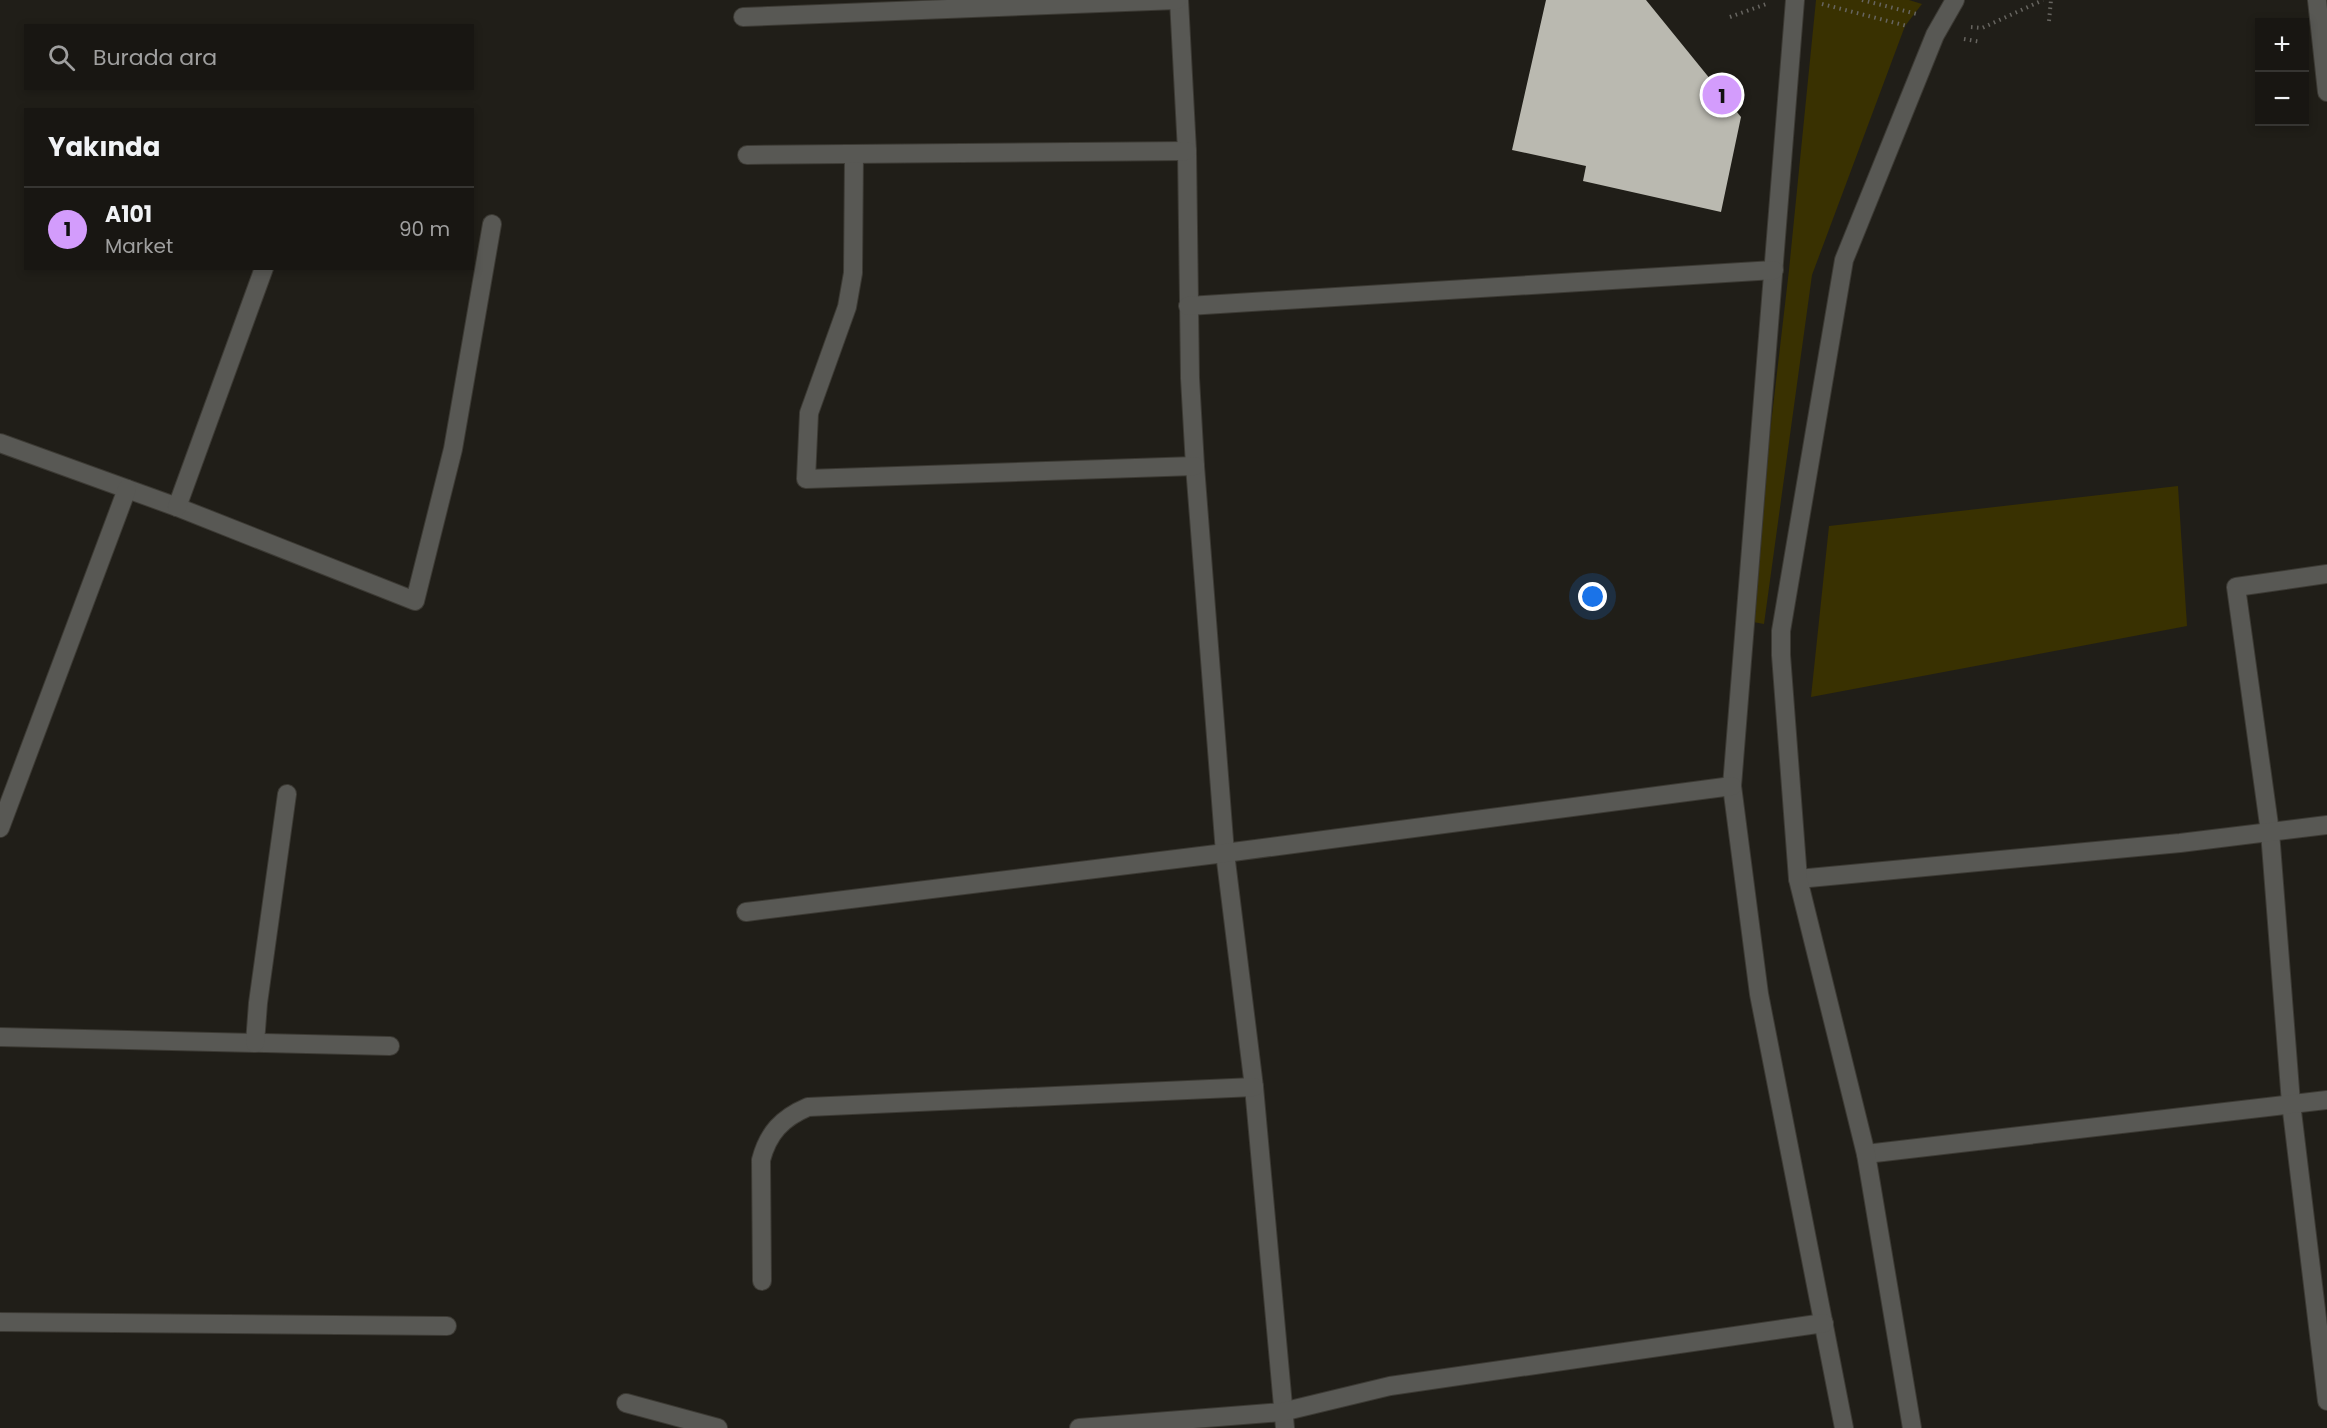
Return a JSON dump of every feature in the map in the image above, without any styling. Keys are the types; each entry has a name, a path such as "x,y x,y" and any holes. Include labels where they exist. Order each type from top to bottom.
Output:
{"street":[{"path":"743,17 1178,0 1187,152 1188,306 1195,466 1226,853 1254,1087 1283,1420"},
{"path":"1795,0 1732,786 1758,994 1844,1428"},
{"path":"1912,1428 1866,1154 1798,879 1781,631 1844,260 1935,35 1955,0"},
{"path":"2317,0 2327,92"},
{"path":"747,155 1187,152"},
{"path":"854,154 853,273 847,307 809,413 807,479 1195,466"},
{"path":"0,443 177,507 414,601 453,449 492,224"},
{"path":"177,507 263,270"},
{"path":"1188,306 1774,270"},
{"path":"0,828 127,489"},
{"path":"2327,574 2236,587 2270,832 2291,1103 2327,1401"},
{"path":"746,912 1226,853 1732,786"},
{"path":"255,1043 258,1003 287,794"},
{"path":"1798,879 2180,843 2327,825"},
{"path":"0,1037 390,1046"},
{"path":"762,1281 761,1160 765,1146 781,1122 793,1113 808,1107 1254,1087"},
{"path":"1866,1154 2327,1100"},
{"path":"0,1322 447,1326"},
{"path":"1079,1428 1283,1420 1390,1386 1824,1323"},
{"path":"626,1403 718,1428"}],"path":[{"path":"2049,21 2050,0"},
{"path":"1730,17 1769,3"},
{"path":"1816,3 1935,35 1981,42"}],"shaded area":[{"path":"1816,0 1909,0 1922,4 1905,26 1812,275 1764,624 1748,621 1789,270"},
{"path":"2178,486 2187,626 1811,697 1829,526"}],"building":[{"path":"1546,0 1646,0 1741,117 1721,212 1583,181 1586,166 1512,150"}],"place":[{"name":"A101","path":"1722,95"}]}
